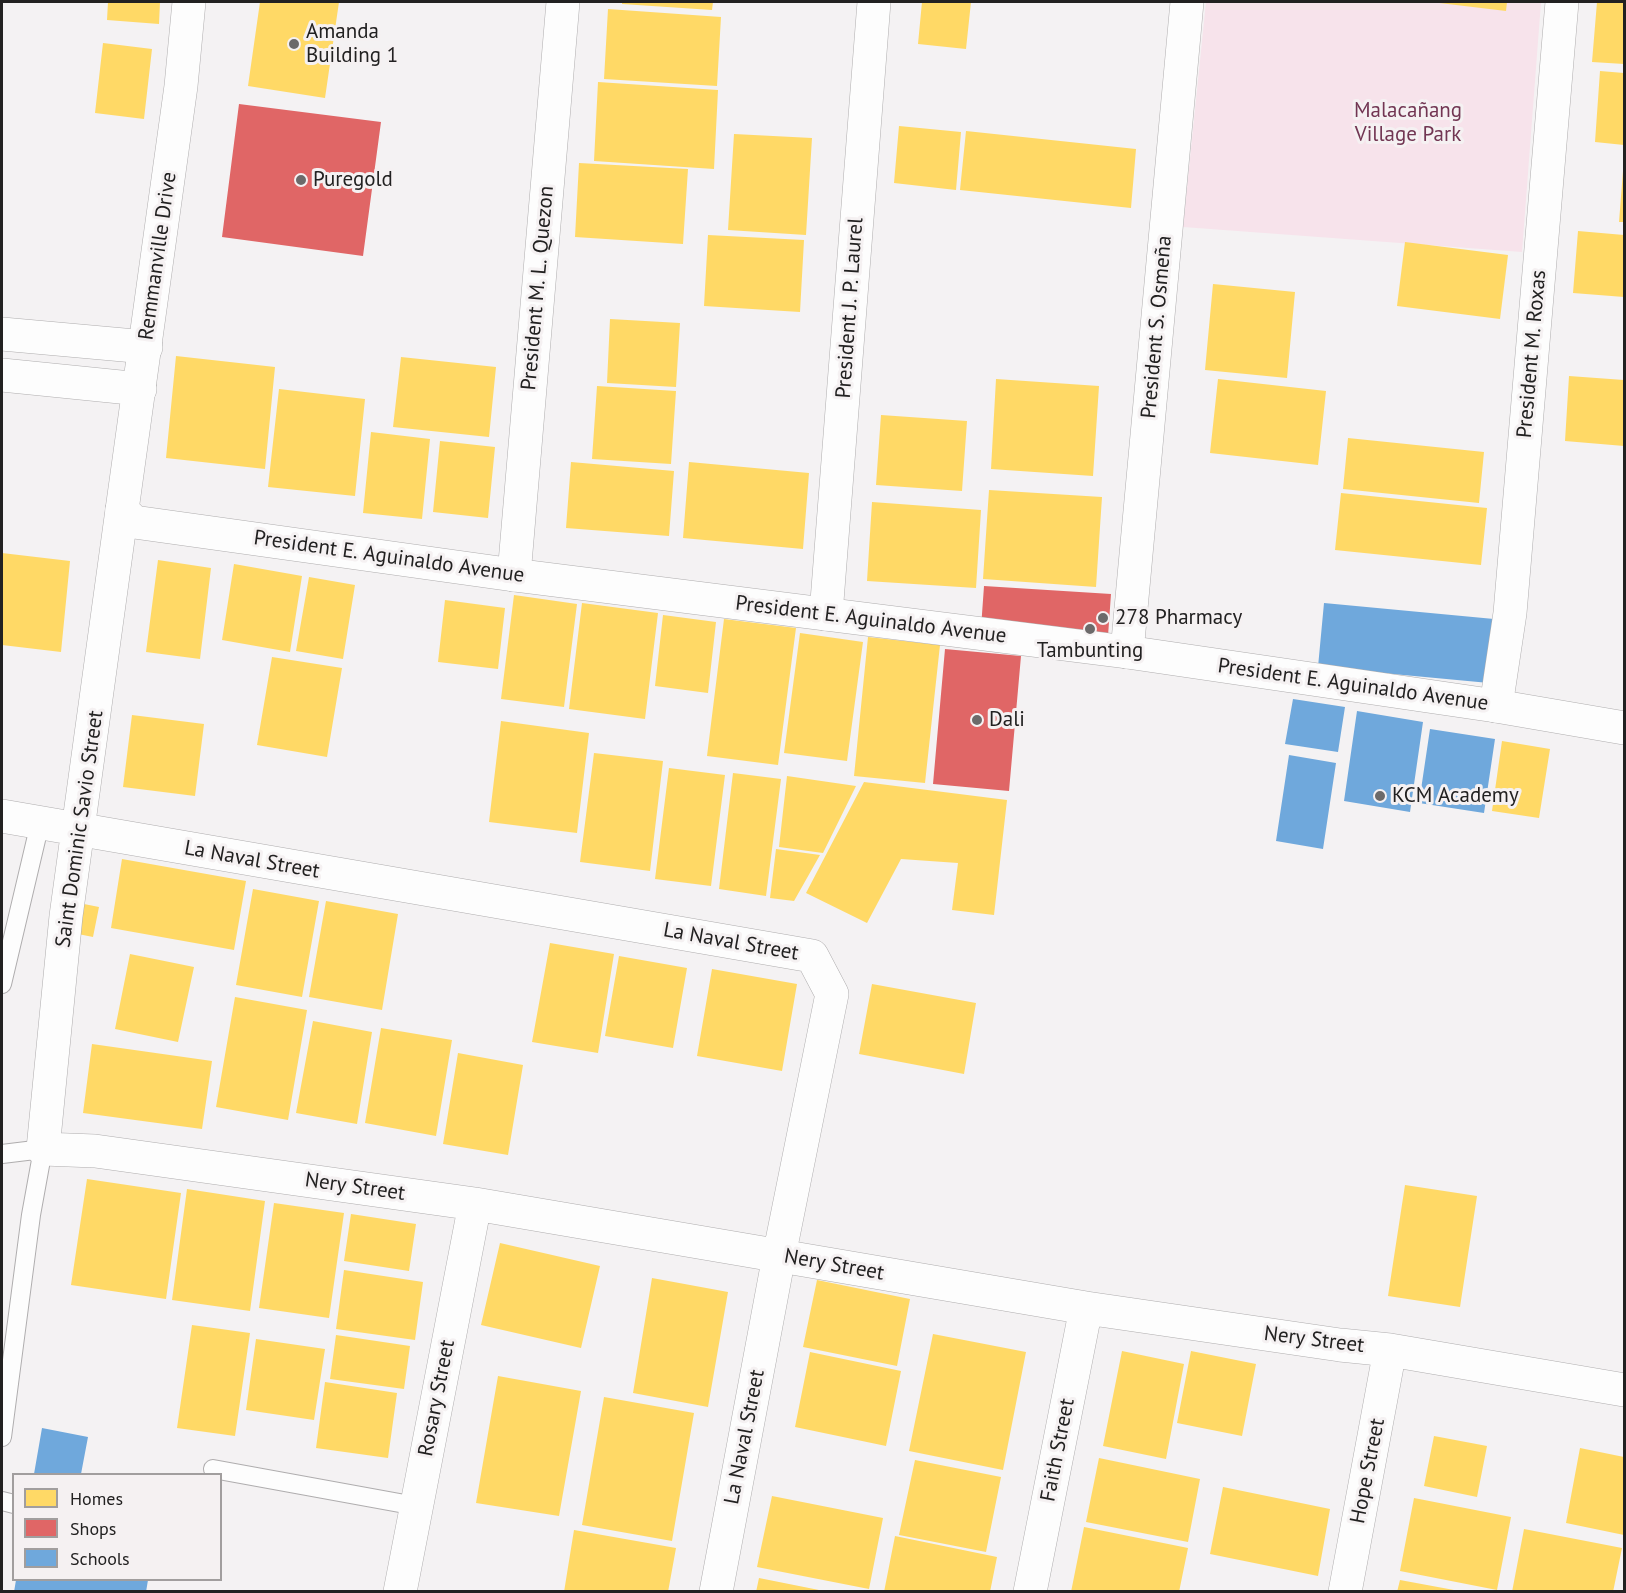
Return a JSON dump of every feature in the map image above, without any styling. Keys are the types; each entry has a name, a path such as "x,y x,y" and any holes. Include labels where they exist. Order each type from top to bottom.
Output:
{"street":[{"name":"Remmanville Drive","path":"122,510 181,86 189,2"},
{"name":"President M. L. Quezon","path":"514,575 563,2"},
{"name":"President J. P. Laurel","path":"826,614 874,2"},
{"name":"President S. Osmeña","path":"1127,651 1187,2"},
{"name":"President M. Roxas","path":"1496,706 1510,613 1562,2"},
{"path":"2,334 146,347"},
{"path":"52,379 55,339"},
{"path":"2,375 140,389"},
{"name":"President E. Aguinaldo Avenue","path":"122,510 134,522 514,575 1127,651 1496,706 1624,728"},
{"name":"Saint Dominic Savio Street","path":"43,1149 66,916 80,830 122,510"},
{"path":"2,816 80,830"},
{"name":"La Naval Street","path":"80,830 812,956 832,994 779,1256 716,1592"},
{"name":"Nery Street","path":"43,1149 94,1151 475,1204 1086,1308 1340,1345 1390,1350 1624,1390"},
{"name":"Rosary Street","path":"400,1592 475,1204"},
{"name":"Faith Street","path":"1030,1592 1086,1308"},
{"name":"Hope Street","path":"1345,1592 1390,1350"}],"lane":[{"path":"2,984 40,823"},
{"path":"2,1154 43,1149 2,1437"},
{"path":"213,1469 416,1506"}],"green space":[{"name":"Malacañang Village Park","path":"1206,2 1541,2 1522,252 1183,227"}],"building: Homes":[{"path":"108,2 160,2 159,24 107,20"},
{"name":"Amanda Building 1","path":"260,2 339,2 325,98 248,86"},
{"path":"622,2 713,2 712,10 622,4"},
{"path":"922,2 971,2 966,49 918,44"},
{"path":"1431,2 1507,2 1506,11"},
{"path":"1597,2 1624,2 1624,64 1592,62"},
{"path":"608,9 721,17 717,86 604,79"},
{"path":"103,43 152,49 144,119 95,113"},
{"path":"1600,71 1624,73 1624,145 1595,142"},
{"path":"598,82 718,90 714,169 594,161"},
{"path":"899,126 961,132 956,190 894,183"},
{"path":"966,131 1136,149 1131,208 960,190"},
{"path":"734,134 812,138 806,235 728,230"},
{"path":"579,163 688,169 683,244 575,237"},
{"path":"1623,171 1624,222 1619,222"},
{"path":"1578,231 1624,235 1624,297 1573,293"},
{"path":"708,235 804,240 800,312 704,306"},
{"path":"1405,242 1508,255 1500,319 1397,306"},
{"path":"1213,284 1295,292 1287,378 1205,370"},
{"path":"610,319 680,323 676,387 607,383"},
{"path":"176,356 275,367 265,469 166,458"},
{"path":"401,357 496,367 489,437 393,427"},
{"path":"1569,376 1624,380 1624,446 1565,441"},
{"path":"996,379 1099,386 1093,476 991,469"},
{"path":"1218,379 1326,391 1318,465 1210,453"},
{"path":"597,386 676,391 671,464 592,459"},
{"path":"279,389 365,399 355,496 268,487"},
{"path":"881,415 967,421 962,491 876,485"},
{"path":"371,432 430,439 422,519 363,513"},
{"path":"1348,438 1484,452 1479,503 1343,489"},
{"path":"440,441 495,447 488,518 433,512"},
{"path":"571,462 674,471 669,536 566,528"},
{"path":"689,462 809,473 803,549 683,538"},
{"path":"989,490 1102,497 1096,587 983,579"},
{"path":"1341,493 1487,508 1481,565 1335,550"},
{"path":"872,502 981,510 976,588 867,581"},
{"path":"2,553 70,561 61,652 2,645"},
{"path":"158,560 211,568 200,659 146,652"},
{"path":"234,564 302,576 290,652 222,640"},
{"path":"309,577 355,585 343,659 296,651"},
{"path":"514,595 577,604 564,707 501,699"},
{"path":"445,600 505,608 498,669 438,662"},
{"path":"582,603 658,613 645,719 569,709"},
{"path":"663,615 716,622 708,693 655,686"},
{"path":"724,619 796,628 778,765 707,756"},
{"path":"800,633 863,642 847,761 784,753"},
{"path":"868,637 940,645 925,783 854,776"},
{"path":"272,657 342,668 327,757 257,745"},
{"path":"132,715 204,724 195,796 123,787"},
{"path":"501,721 589,733 577,833 489,822"},
{"path":"1502,741 1550,749 1539,818 1492,811"},
{"path":"594,753 663,761 650,871 580,862"},
{"path":"669,768 725,775 711,886 655,879"},
{"path":"733,773 781,779 766,896 719,889"},
{"path":"787,776 856,786 823,853 779,847"},
{"path":"864,782 1007,800 994,915 952,910 958,863 901,859 867,923 806,893"},
{"path":"776,849 820,855 794,901 770,898"},
{"path":"122,859 246,881 234,950 111,928"},
{"path":"253,889 319,901 302,997 236,985"},
{"path":"54,898 99,907 93,937 48,928"},
{"path":"326,901 398,914 382,1010 309,997"},
{"path":"550,943 614,954 598,1053 532,1042"},
{"path":"130,954 194,967 178,1042 115,1029"},
{"path":"619,956 687,968 673,1048 605,1036"},
{"path":"712,969 797,984 782,1071 697,1056"},
{"path":"872,984 976,1003 964,1074 859,1054"},
{"path":"235,997 307,1010 288,1120 216,1107"},
{"path":"313,1021 372,1032 357,1124 296,1113"},
{"path":"381,1028 452,1040 436,1136 365,1123"},
{"path":"92,1044 212,1061 202,1129 83,1113"},
{"path":"458,1053 523,1065 508,1155 443,1144"},
{"path":"87,1179 181,1193 166,1299 71,1285"},
{"path":"1405,1185 1477,1196 1460,1307 1388,1296"},
{"path":"187,1189 265,1201 250,1311 172,1300"},
{"path":"274,1203 344,1213 329,1318 259,1308"},
{"path":"351,1214 416,1224 409,1271 344,1261"},
{"path":"500,1243 600,1266 581,1348 481,1325"},
{"path":"344,1270 423,1282 415,1340 336,1329"},
{"path":"652,1278 728,1292 708,1407 633,1393"},
{"path":"817,1280 910,1299 897,1366 803,1347"},
{"path":"192,1325 250,1333 235,1436 177,1428"},
{"path":"933,1334 1026,1352 1003,1470 909,1451"},
{"path":"336,1335 410,1346 404,1389 330,1379"},
{"path":"256,1339 325,1349 314,1420 246,1410"},
{"path":"1122,1351 1184,1364 1166,1459 1103,1446"},
{"path":"1191,1351 1256,1364 1242,1436 1177,1423"},
{"path":"810,1352 901,1371 886,1446 795,1427"},
{"path":"498,1376 581,1391 559,1516 476,1503"},
{"path":"325,1382 397,1393 388,1458 316,1448"},
{"path":"604,1397 694,1413 672,1541 582,1525"},
{"path":"1434,1436 1487,1446 1477,1497 1424,1486"},
{"path":"1580,1448 1624,1457 1624,1535 1566,1523"},
{"path":"1099,1458 1200,1479 1188,1542 1086,1522"},
{"path":"915,1460 1001,1477 986,1552 899,1535"},
{"path":"1223,1487 1330,1509 1318,1576 1210,1554"},
{"path":"772,1496 883,1518 869,1589 757,1567"},
{"path":"1414,1498 1511,1517 1497,1590 1400,1571"},
{"path":"1084,1527 1188,1548 1179,1592 1071,1592"},
{"path":"1524,1529 1622,1548 1613,1592 1512,1592"},
{"path":"574,1530 676,1548 668,1592 564,1592"},
{"path":"895,1536 997,1557 990,1592 884,1592"},
{"path":"759,1578 819,1590 819,1592 756,1592"},
{"path":"1400,1580 1454,1590 1454,1592 1397,1592"}],"building: Shops":[{"name":"Puregold","path":"239,104 381,122 363,256 222,237"},
{"path":"984,586 1111,594 1108,636 981,628"},
{"name":"Dali","path":"945,649 1021,656 1009,791 933,784"}],"building: Schools":[{"path":"1324,603 1494,619 1489,683 1318,667"},
{"path":"1293,699 1345,707 1338,752 1285,744"},
{"path":"1357,711 1423,722 1410,812 1344,801"},
{"path":"1430,729 1495,739 1484,813 1419,803"},
{"path":"1289,755 1336,763 1323,849 1276,841"},
{"path":"42,1428 88,1437 81,1473 34,1473"},
{"path":"16,1581 148,1581 146,1592 14,1592"}],"place":[{"name":"Amanda Building 1","path":"294,44"},
{"name":"Puregold","path":"301,180"},
{"name":"278 Pharmacy","path":"1103,618"},
{"name":"Tambunting","path":"1090,629"},
{"name":"Dali","path":"977,720"},
{"name":"KCM Academy","path":"1380,796"}]}
